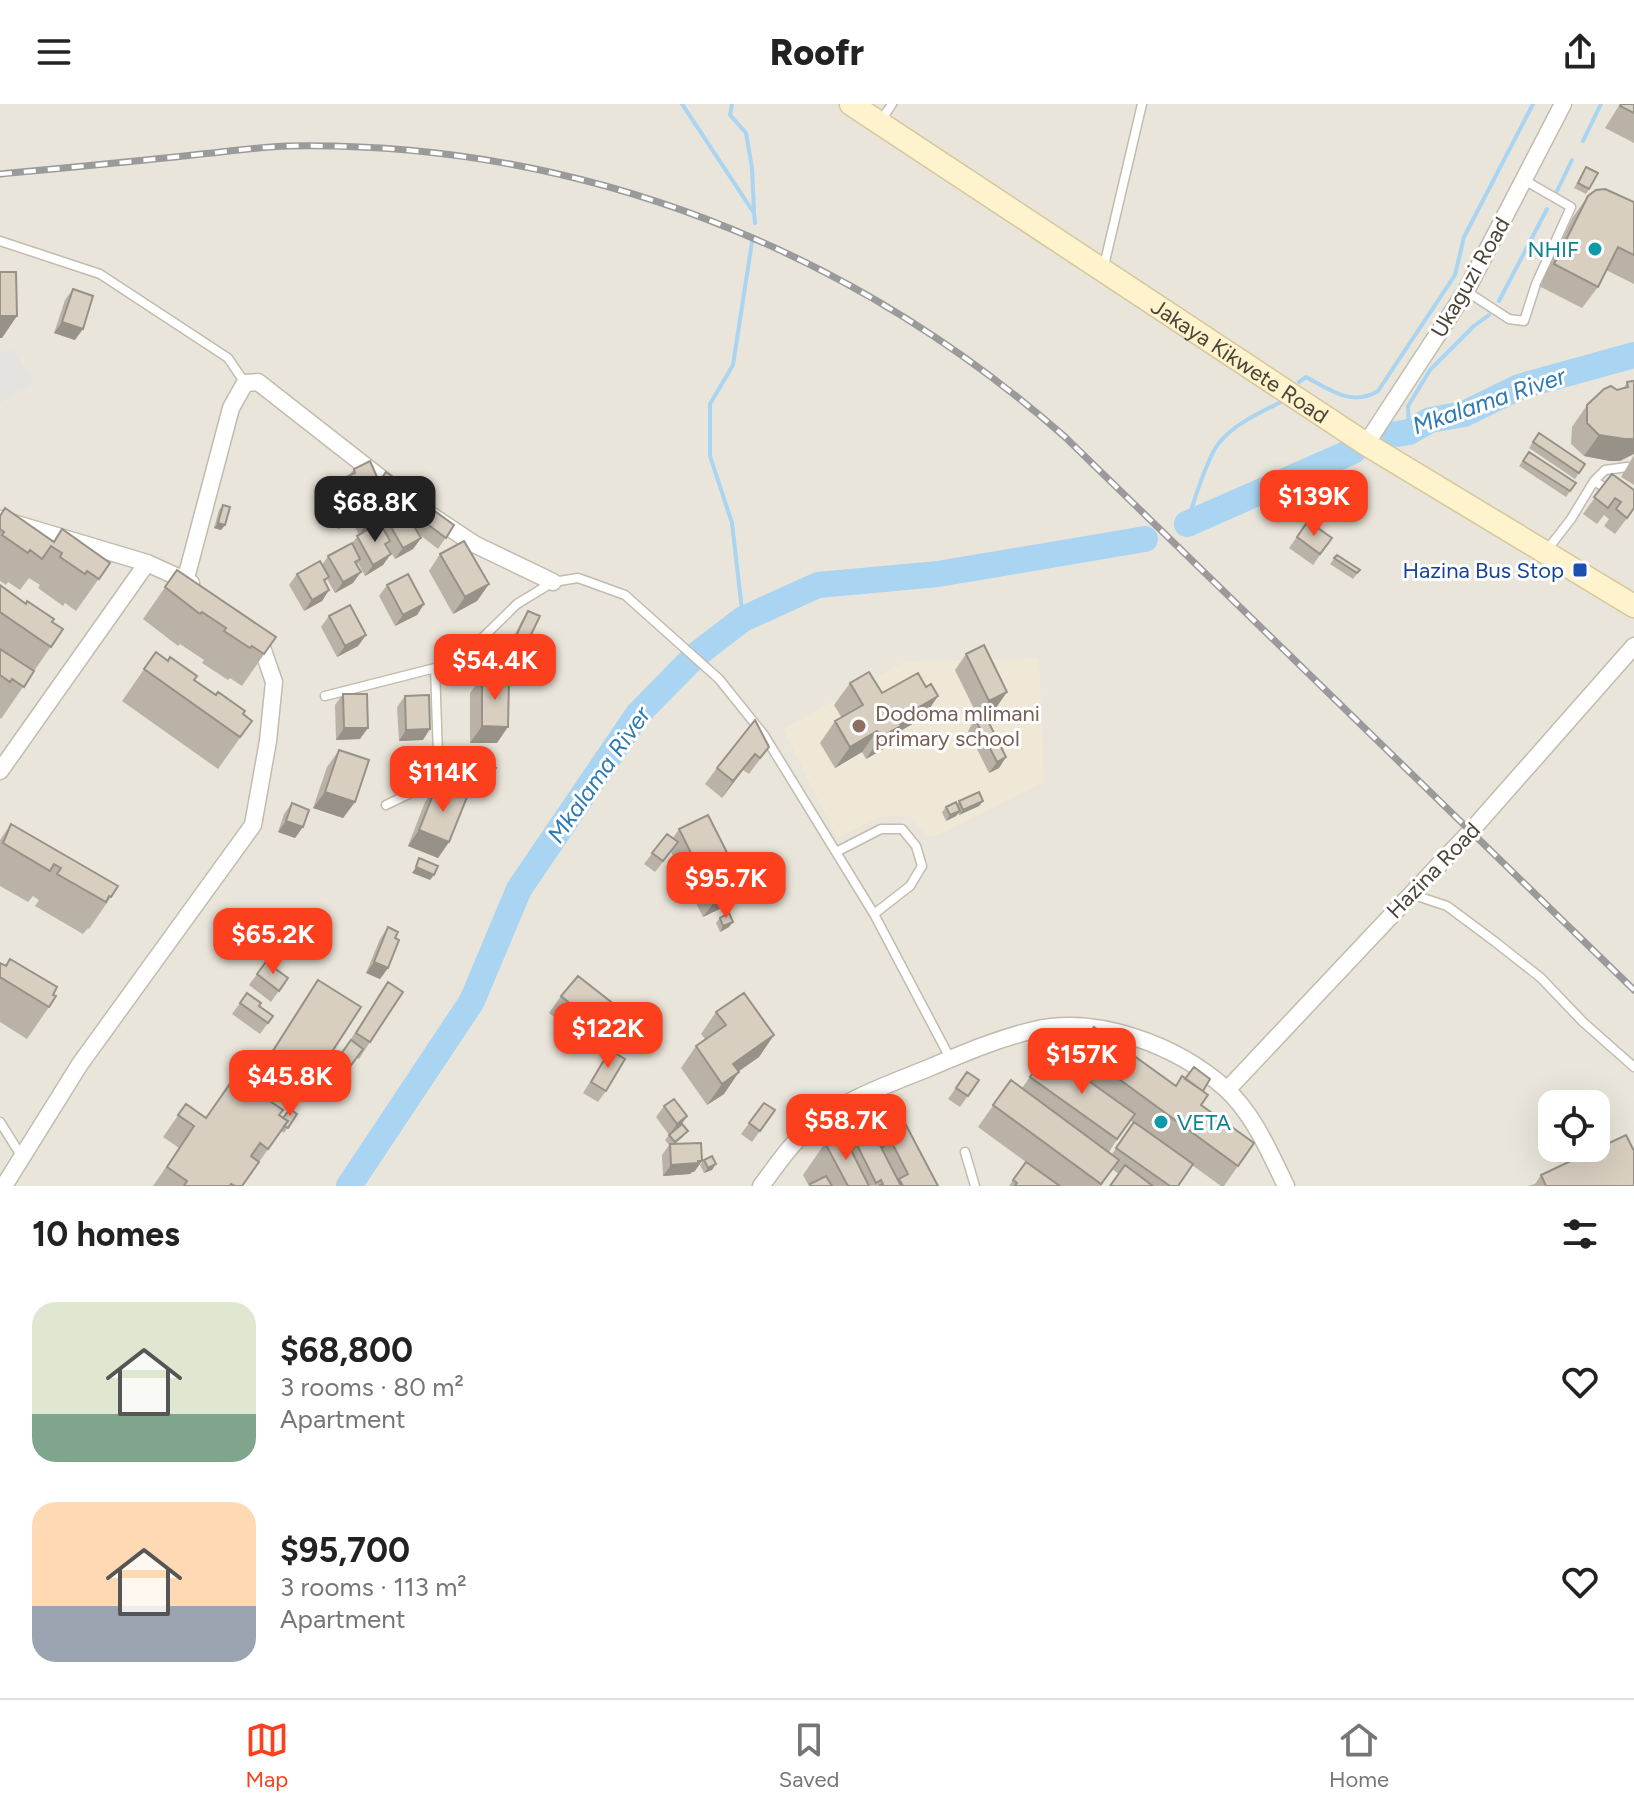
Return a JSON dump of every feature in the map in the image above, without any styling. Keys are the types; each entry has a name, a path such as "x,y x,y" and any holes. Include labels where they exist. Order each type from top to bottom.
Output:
{"main road":[{"name":"Jakaya Kikwete Road","path":"851,104 886,113 1103,270 1366,444 1546,550 1634,606"}],"street":[{"name":"Ukaguzi Road","path":"1366,444 1466,291 1563,104"},
{"path":"186,578 231,408 245,383 258,382 414,504 474,544 553,582"},
{"path":"0,519 147,563 186,578 209,597"},
{"path":"0,771 147,563"},
{"path":"4,1186 80,1064 253,825 268,741 274,682 263,650 250,630 240,622"},
{"name":"Hazina Road","path":"1227,1090 1470,832 1634,646"},
{"path":"761,1186 810,1127 850,1101 950,1059 1036,1030 1095,1027 1148,1041 1188,1061 1227,1090 1264,1138 1280,1185"}],"lane":[{"path":"1103,270 1142,104"},
{"path":"1466,291 1509,319 1524,321 1536,284 1571,207 1524,180"},
{"path":"0,241 100,274 228,358 245,383"},
{"path":"1546,550 1571,519 1594,481 1605,470 1627,467"},
{"path":"1594,481 1621,497"},
{"path":"325,696 435,668 466,654 517,604 553,582 578,578 625,595 696,655 764,735 874,914 950,1059"},
{"path":"386,805 413,792 438,755 435,668"},
{"path":"836,852 881,829 902,829 916,846 922,866 910,886 874,914"},
{"path":"1410,894 1447,906 1494,941 1541,978 1583,1022 1634,1067"},
{"path":"0,1122 22,1157"},
{"path":"965,1152 975,1186"}],"shaded area":[{"path":"0,104 1634,104 1634,1186 0,1186"},
{"path":"12,348 34,383 0,403 0,353"},
{"path":"1039,659 1044,782 939,835 928,837 910,816 883,816 837,838 783,729 906,661"}],"building":[{"path":"1634,104 1634,113 1620,106"},
{"path":"1586,167 1598,173 1589,189 1578,183"},
{"name":"NHIF","path":"1605,189 1634,202 1634,255 1618,247 1598,287 1554,264 1588,196 1596,190"},
{"path":"0,272 16,272 17,316 0,316"},
{"path":"73,289 93,296 83,329 62,322"},
{"path":"1634,381 1634,439 1599,435 1587,423 1587,405 1604,389 1611,386 1617,390 1628,387 1627,382"},
{"path":"1539,433 1585,464 1579,473 1533,442"},
{"path":"1529,452 1576,483 1570,491 1523,461"},
{"path":"370,461 391,509 370,518 365,506 350,513 336,482"},
{"path":"386,472 406,486 397,499 382,489 379,482"},
{"path":"1612,474 1634,490 1634,508 1627,518 1616,509 1621,502 1615,498 1608,508 1594,497"},
{"path":"425,504 454,525 446,538 426,523 419,511"},
{"path":"223,505 230,507 225,525 218,523"},
{"path":"410,506 420,524 415,528 421,538 403,548 387,520"},
{"path":"5,508 54,542 62,529 110,563 99,579 87,571 85,574 60,557 62,553 51,546 42,559 30,550 28,553 2,535 0,516"},
{"path":"1308,521 1332,538 1320,554 1297,537"},
{"path":"380,523 390,541 385,544 391,554 373,565 357,536"},
{"path":"464,541 489,584 465,597 440,554"},
{"path":"352,543 360,559 355,562 361,572 343,582 328,556"},
{"path":"1337,555 1360,570 1357,573 1334,558"},
{"path":"320,561 329,577 324,580 329,590 312,600 297,574"},
{"path":"177,570 276,637 264,654 224,631 226,628 202,612 200,614 165,587"},
{"path":"408,574 424,604 403,615 387,585"},
{"path":"0,585 54,619 52,622 63,629 51,647 0,612"},
{"path":"350,605 366,635 345,646 329,616"},
{"path":"528,611 540,616 527,643 515,638"},
{"path":"984,645 1007,692 989,701 966,654"},
{"path":"527,647 542,654 532,674 517,667"},
{"path":"0,649 34,671 24,687 0,675"},
{"path":"156,652 168,661 170,657 197,676 194,680 245,711 243,714 252,721 240,737 144,669"},
{"path":"869,672 882,693 918,673 926,687 931,684 938,696 897,720 901,726 881,737 877,731 850,747 835,721 863,705 850,683"},
{"path":"482,677 509,677 508,727 482,726"},
{"path":"343,694 367,694 368,728 344,728"},
{"path":"429,695 430,729 406,730 405,696"},
{"path":"985,715 1006,757 997,762 975,719"},
{"path":"755,720 769,747 760,758 755,754 733,781 717,768"},
{"path":"339,750 369,760 355,802 325,792"},
{"path":"488,764 496,768 490,777 483,772"},
{"path":"437,785 467,797 449,842 419,830"},
{"path":"979,792 983,801 963,810 959,801"},
{"path":"956,802 960,811 950,815 946,807"},
{"path":"292,803 309,810 303,827 286,821"},
{"path":"708,815 744,886 715,901 679,829"},
{"path":"11,824 118,886 111,897 106,902 57,874 61,868 54,864 50,871 3,843"},
{"path":"667,834 678,842 663,861 652,853"},
{"path":"419,858 438,866 434,875 416,867"},
{"path":"729,913 733,922 723,926 720,918"},
{"path":"388,927 398,932 395,938 399,940 388,968 374,962"},
{"path":"10,959 57,987 53,995 56,996 49,1007 0,977 0,963 6,966"},
{"path":"266,962 288,978 279,991 257,974"},
{"path":"578,976 629,1016 612,1038 561,996"},
{"path":"318,980 361,1007 313,1081 271,1054"},
{"path":"388,982 403,992 370,1042 356,1033"},
{"path":"247,993 273,1016 268,1023 240,1003"},
{"path":"744,993 774,1035 733,1064 739,1072 722,1084 696,1046 726,1025 716,1012"},
{"path":"1094,1027 1176,1086 1182,1076 1208,1095 1201,1105 1254,1143 1238,1166 1078,1049"},
{"path":"351,1040 363,1049 341,1079 329,1071"},
{"path":"610,1050 625,1059 606,1091 591,1082"},
{"path":"1048,1052 1135,1114 1117,1139 1030,1077"},
{"path":"1194,1067 1210,1079 1203,1091 1185,1079"},
{"path":"967,1072 979,1080 968,1096 956,1088"},
{"path":"234,1078 251,1090 256,1082 266,1088 261,1095 283,1110 279,1115 288,1121 268,1149 260,1143 251,1156 259,1162 242,1186 184,1186 187,1181 167,1167 194,1126 178,1115 186,1104 206,1118"},
{"path":"1011,1080 1119,1160 1101,1184 993,1105"},
{"path":"674,1099 687,1116 677,1124 664,1106"},
{"path":"764,1103 775,1110 760,1131 749,1123"},
{"path":"896,1106 938,1186 903,1186 899,1179 908,1174 890,1139 882,1143 872,1125 880,1120 877,1115"},
{"path":"290,1109 297,1114 288,1128 284,1126 288,1121 283,1118"},
{"path":"867,1120 901,1186 879,1186 883,1184 881,1180 876,1183 857,1145 861,1140 856,1143 851,1133 855,1131 853,1127"},
{"path":"1134,1122 1193,1164 1178,1186 1170,1186 1116,1148"},
{"path":"682,1124 688,1131 675,1142 669,1135"},
{"path":"843,1134 869,1186 848,1186 825,1143"},
{"path":"1626,1135 1634,1151 1634,1186 1546,1186 1541,1175 1569,1162 1610,1162 1610,1143"},
{"path":"701,1143 702,1161 671,1165 670,1144"},
{"path":"712,1156 716,1164 708,1168 704,1160"},
{"path":"1026,1162 1060,1186 1015,1186 1017,1183 1013,1180"},
{"path":"1125,1165 1153,1186 1110,1186"},
{"path":"826,1176 832,1186 811,1186 810,1184"}],"waterway":[{"path":"682,104 754,213 755,223"},
{"path":"732,104 730,115 746,133 754,211"},
{"path":"1299,382 1306,377 1350,397 1368,396 1378,391 1455,275 1464,237 1533,104"},
{"path":"1583,141 1601,104"},
{"path":"1557,191 1572,160"},
{"path":"1499,301 1547,209"},
{"path":"743,619 732,523 710,456 710,404 733,365 752,242"},
{"path":"1409,432 1408,406 1430,370 1489,315"},
{"name":"Mkalama River","path":"1391,435 1409,432 1430,420 1464,414 1519,387 1634,355"},
{"path":"1187,524 1205,470 1219,443 1240,424 1281,402"},
{"name":"Mkalama River","path":"1187,524 1353,451"},
{"name":"Mkalama River","path":"349,1186 472,1001 519,889 638,714 696,655 743,619 818,585 938,574 1145,539"}],"railway":[{"path":"0,174 289,146 396,149 502,163 605,186 704,218 801,260 893,311 981,370 1065,437 1634,990"}],"place":[{"name":"NHIF","path":"1595,249"},
{"name":"Hazina Bus Stop","path":"1580,570"},
{"name":"Dodoma mlimani primary school","path":"859,726"},
{"name":"VETA","path":"1161,1122"}]}
